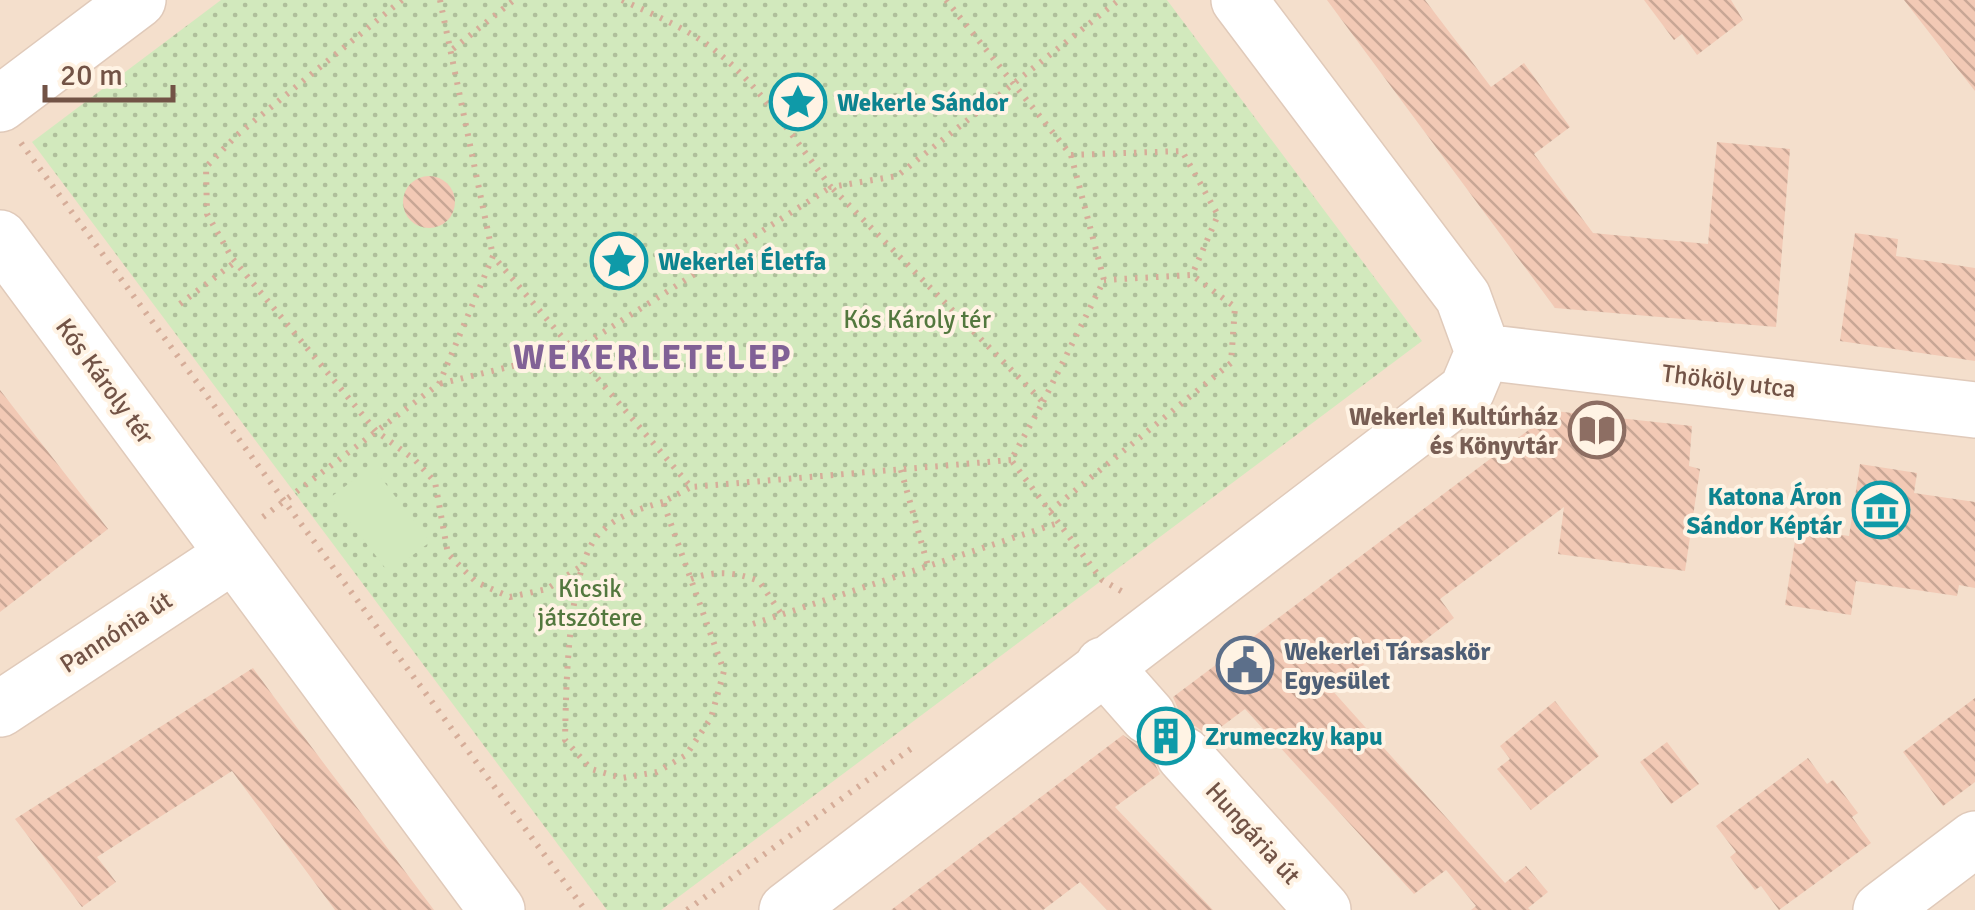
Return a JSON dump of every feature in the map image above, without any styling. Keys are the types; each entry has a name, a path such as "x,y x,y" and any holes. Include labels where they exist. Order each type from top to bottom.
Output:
{"street":[{"path":"7,119 138,0"},
{"path":"787,910 1467,390 1483,352 1464,297 1239,0"},
{"name":"Kós Károly tér","path":"0,238 497,910"},
{"name":"Thököly utca","path":"1483,352 1975,410"},
{"name":"Pannónia út","path":"0,708 232,555"},
{"path":"1103,666 1148,716"},
{"name":"Hungária út","path":"1184,755 1322,910"},
{"path":"1882,910 1975,840"}],"path":[{"path":"402,0 237,135 206,167 206,214 236,262 376,431 415,460 435,482 448,554 476,582 510,597 547,589 583,565"},
{"path":"440,0 492,256 691,487"},
{"path":"453,49 514,0"},
{"path":"622,0 717,52 762,99 832,187 1043,402"},
{"path":"946,0 1070,156 1104,280 1011,460"},
{"path":"252,504 262,518 438,384 574,351 832,187 897,176 1119,0"},
{"path":"7,119 585,910"},
{"path":"1070,156 1182,151 1218,215 1192,275"},
{"path":"438,384 492,256"},
{"path":"180,304 236,262"},
{"path":"1049,512 1231,364 1234,307 1192,275 1104,280"},
{"path":"1011,460 1102,580 1127,594"},
{"path":"663,502 724,671 711,718 686,755 656,772 622,778 591,769 565,740 566,658 583,565 597,535 628,512 663,502 691,487 1011,460"},
{"path":"901,470 928,566"},
{"path":"754,624 1058,522"},
{"path":"691,580 706,573 725,572 759,581 782,614"}],"shaded area":[{"path":"0,0 1975,0 1975,910 0,910"}],"green space":[{"name":"Kós Károly tér","path":"221,0 1167,0 1422,341 661,910 607,910 32,142"},
{"path":"372,466 430,542 389,573 331,497"}],"building":[{"path":"1327,0 1425,0 1491,87 1524,63 1570,127 1534,154 1593,233 1708,244 1717,142 1790,149 1776,327 1555,308"},
{"path":"1644,0 1731,0 1743,20 1697,55 1682,34 1674,40"},
{"path":"1904,0 1975,0 1975,91 1942,49"},
{"path":"429,176 448,183 455,202 448,221 429,228 410,221 403,202 410,183"},
{"path":"1855,233 1898,239 1896,256 1975,268 1975,361 1840,341"},
{"path":"0,390 108,529 0,612"},
{"path":"1554,411 1692,426 1689,466 1700,469 1685,571 1558,554 1564,507 1440,599 1454,618 1400,659 1390,645 1331,689 1505,883 1526,866 1548,892 1530,910 1471,910 1476,906 1446,870 1414,894 1245,709 1209,736 1195,726 1178,724 1179,711 1173,697"},
{"path":"1860,464 1917,473 1914,493 1975,502 1975,588 1959,585 1957,596 1856,581 1851,615 1785,605 1797,528 1849,536"},
{"path":"253,668 434,910 335,910 232,771 97,857 116,882 82,907 15,819"},
{"path":"1975,698 1975,782 1943,806 1903,752"},
{"path":"1555,701 1599,756 1531,810 1497,769 1510,759 1500,746"},
{"path":"1123,735 1137,745 1154,747 1153,760 1160,774 1115,807 1213,910 1107,910 1080,882 1043,910 891,910"},
{"path":"1667,742 1699,784 1671,804 1640,762"},
{"path":"1808,758 1827,784 1833,780 1858,813 1852,817 1871,843 1779,910 1761,886 1755,890 1730,857 1736,852 1716,826"}],"place":[{"name":"Wekerle Sándor","path":"798,102"},
{"name":"Wekerlei Életfa","path":"619,261"},
{"name":"Wekerlei Kultúrház és Könyvtár","path":"1597,430"},
{"name":"Katona Áron Sándor Képtár","path":"1881,510"},
{"name":"Wekerlei Társaskör Egyesület","path":"1245,665"},
{"name":"Zrumeczky kapu","path":"1166,736"}],"district":[{"name":"WEKERLETELEP","path":"653,357"}],"park label":[{"name":"Kicsik játszótere","path":"590,602"}]}
